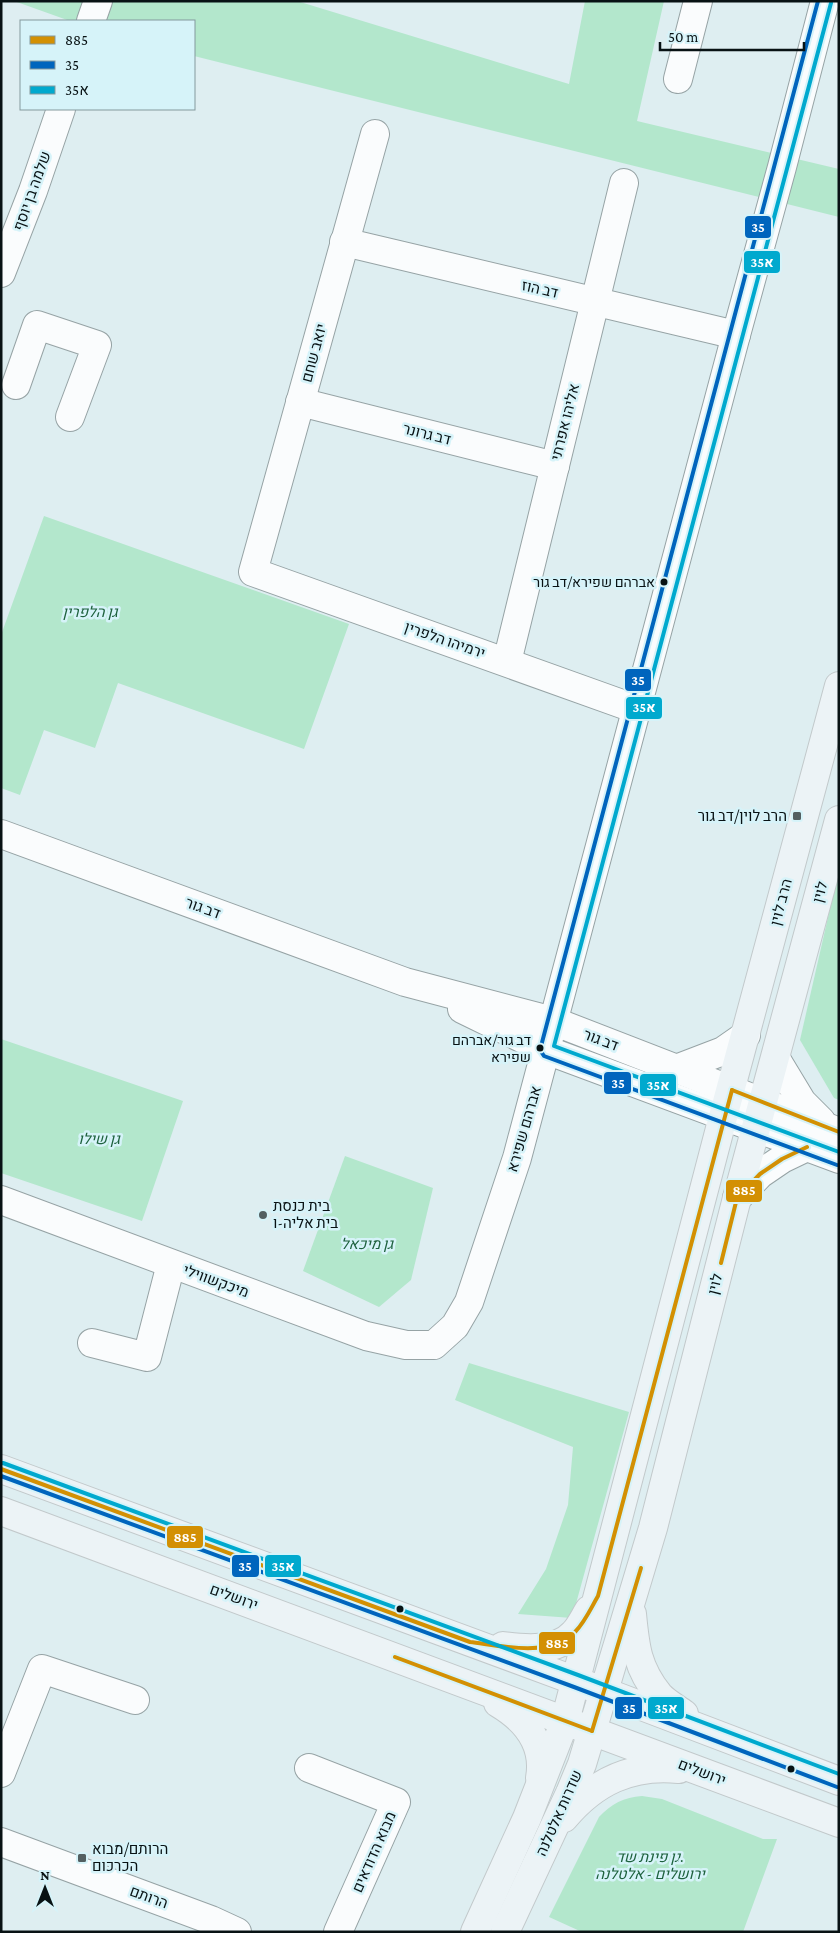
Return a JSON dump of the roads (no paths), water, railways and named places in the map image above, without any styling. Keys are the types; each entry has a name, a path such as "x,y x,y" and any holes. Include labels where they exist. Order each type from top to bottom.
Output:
{"main road":[{"name":"הרב לוין","path":"598,1596 723,1118 839,686"},
{"name":"לוין","path":"604,1691 653,1528 737,1198 839,820"},
{"path":"1,1469 604,1691 839,1782"},
{"name":"ירושלים","path":"1,1511 839,1823"},
{"path":"470,1642 529,1648 550,1646 563,1642 574,1634 598,1596"},
{"name":"שדרות אלטלנה","path":"475,1932 527,1818 565,1721 598,1596"},
{"path":"631,1602 634,1639 639,1662 660,1696 705,1730"},
{"path":"467,1684 514,1713 526,1725 535,1740 540,1756 541,1772 538,1790"},
{"name":"שדרות אלטלנה","path":"505,1932 582,1764 604,1691"},
{"path":"550,1835 578,1801 614,1777 660,1767 704,1772"}],"street":[{"path":"91,20 98,1"},
{"path":"678,80 698,1"},
{"name":"אברהם שפירא","path":"434,1345 455,1326 469,1302 517,1158 825,1"},
{"name":"שלמה בן יוסף","path":"1,273 61,110"},
{"name":"יואב שחם","path":"253,572 375,134"},
{"name":"אליהו אפרתי","path":"507,662 624,183"},
{"name":"דב הוז","path":"344,242 736,335"},
{"path":"16,385 37,325 97,345 70,418"},
{"name":"דב גרונר","path":"300,402 555,466"},
{"name":"ירמיהו הלפרין","path":"253,572 636,709"},
{"name":"דב גור","path":"1,834 405,982 553,1021 763,1101 833,1130"},
{"name":"דב גור","path":"405,982 546,1050 723,1118 839,1159"},
{"path":"676,1069 724,1051 746,1035"},
{"path":"776,1059 802,1102 833,1130"},
{"path":"737,1198 760,1174 782,1159 807,1147"},
{"name":"מיכקשווילי","path":"1,1200 366,1336 406,1345 434,1345"},
{"path":"92,1343 147,1357 171,1264"},
{"path":"1,1772 42,1669 135,1700"},
{"name":"מבוא הדודאים","path":"309,1768 396,1802 338,1932"},
{"name":"הרותם","path":"1,1842 209,1926"},
{"path":"209,1926 237,1932"}],"place":[{"name":"אברהם שפירא/דב גור","path":"664,582"},
{"name":"הרב לוין/דב גור","path":"797,816"},
{"name":"דב גור/אברהם שפירא","path":"540,1048"},
{"name":"בית כנסת בית אליה-ו","path":"263,1215"},
{"name":"הרותם/מבוא הכרכום","path":"82,1858"}],"park label":[{"name":"גן הלפרין","path":"90,612"},
{"name":"גן שילו","path":"99,1139"},
{"name":"גן מיכאל","path":"367,1244"},
{"name":"גן פינת שד. ירושלים - אלטלנה","path":"650,1866"}]}
